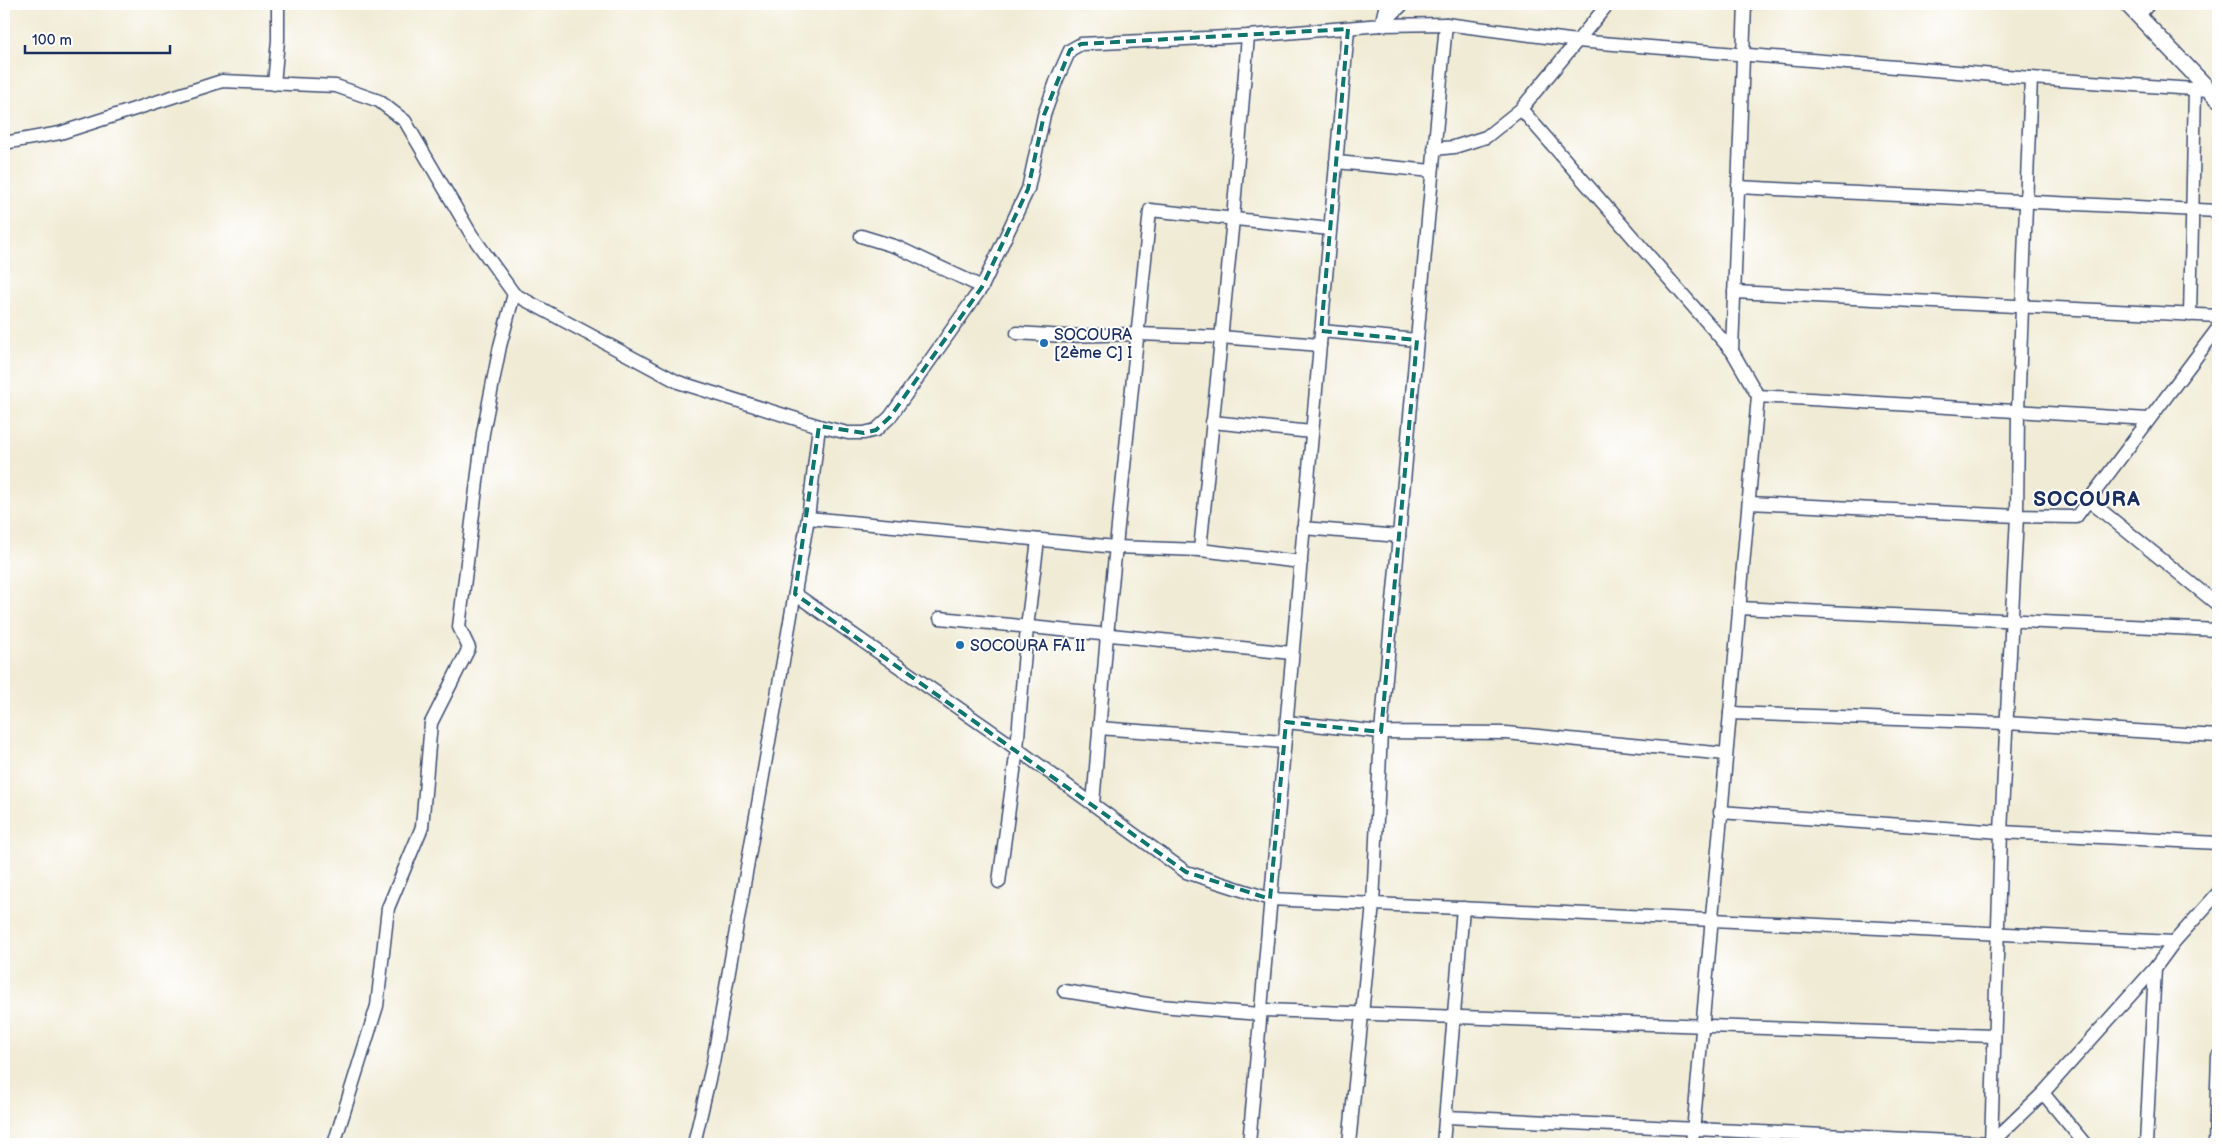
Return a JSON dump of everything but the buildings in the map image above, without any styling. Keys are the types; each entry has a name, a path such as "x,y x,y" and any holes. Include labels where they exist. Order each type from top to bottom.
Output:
{"main road":[{"path":"2127,4 2144,9 2207,93"}],"street":[{"path":"274,84 278,40 278,4"},
{"path":"1381,25 1386,4"},
{"path":"1381,25 1402,4"},
{"path":"1434,150 1454,147 1486,137 1521,109 1608,4"},
{"path":"1732,351 1744,4"},
{"path":"4,143 60,133 222,82 336,86 379,102 405,121 471,234 514,294 666,378 819,426 848,433 864,433 876,430 890,417 982,287 1028,190 1044,115 1070,50 1081,44 1248,36 1381,25 1446,24 1577,41 2207,93 2192,210 2190,314"},
{"path":"1349,1144 1373,904 1381,732 1446,24"},
{"path":"1249,1144 1348,29"},
{"path":"1200,550 1233,219 1248,36"},
{"path":"1991,1144 2001,832 2017,516 2018,411 2031,78"},
{"path":"1521,109 1732,351 1758,396 1692,1144"},
{"path":"1336,162 1432,170"},
{"path":"1738,187 2218,211"},
{"path":"1093,804 1106,635 1150,210 1330,229"},
{"path":"861,236 897,247 982,287"},
{"path":"1734,292 2218,316"},
{"path":"334,1144 377,1006 388,908 422,827 431,722 469,648 459,627 483,432 500,346 514,294"},
{"path":"1749,503 2017,516 2076,517 2087,499 2218,328"},
{"path":"1321,331 1417,340"},
{"path":"1017,333 1065,336 1138,334 1220,337 1320,345"},
{"path":"1758,396 2149,419"},
{"path":"1212,422 1312,432"},
{"path":"694,1144 713,1062 795,594 808,518 819,426"},
{"path":"2087,499 2218,604"},
{"path":"808,518 1116,547 1200,550 1300,562"},
{"path":"1303,528 1399,536"},
{"path":"999,882 1017,749 1027,627 1038,540"},
{"path":"795,594 1017,749 1186,872 1270,899 2174,942"},
{"path":"1739,608 2218,630"},
{"path":"940,618 1292,653"},
{"path":"1730,713 2006,723 2218,736"},
{"path":"1286,722 1381,732 1506,733 1726,754"},
{"path":"1099,728 1284,742"},
{"path":"1720,812 2001,832 2218,843"},
{"path":"1446,1117 1991,1144 2043,1092 2155,968 2174,942 2218,893"},
{"path":"1443,1144 1462,908"},
{"path":"2146,1144 2155,968"},
{"path":"1064,990 1160,1006 1261,1012 1993,1036"},
{"path":"2214,1144 2218,1056"},
{"path":"2043,1092 2085,1144"}],"highlighted area":[{"path":"1348,29 1321,331 1417,340 1381,732 1286,722 1270,899 1186,872 795,594 819,426 864,433 876,430 890,417 982,287 1028,189 1044,115 1070,50 1081,44"}],"place":[{"name":"SOCOURA [2ème C] I","path":"1044,343"},
{"name":"SOCOURA FA II","path":"960,645"}],"district":[{"name":"SOCOURA","path":"2087,499"}]}
